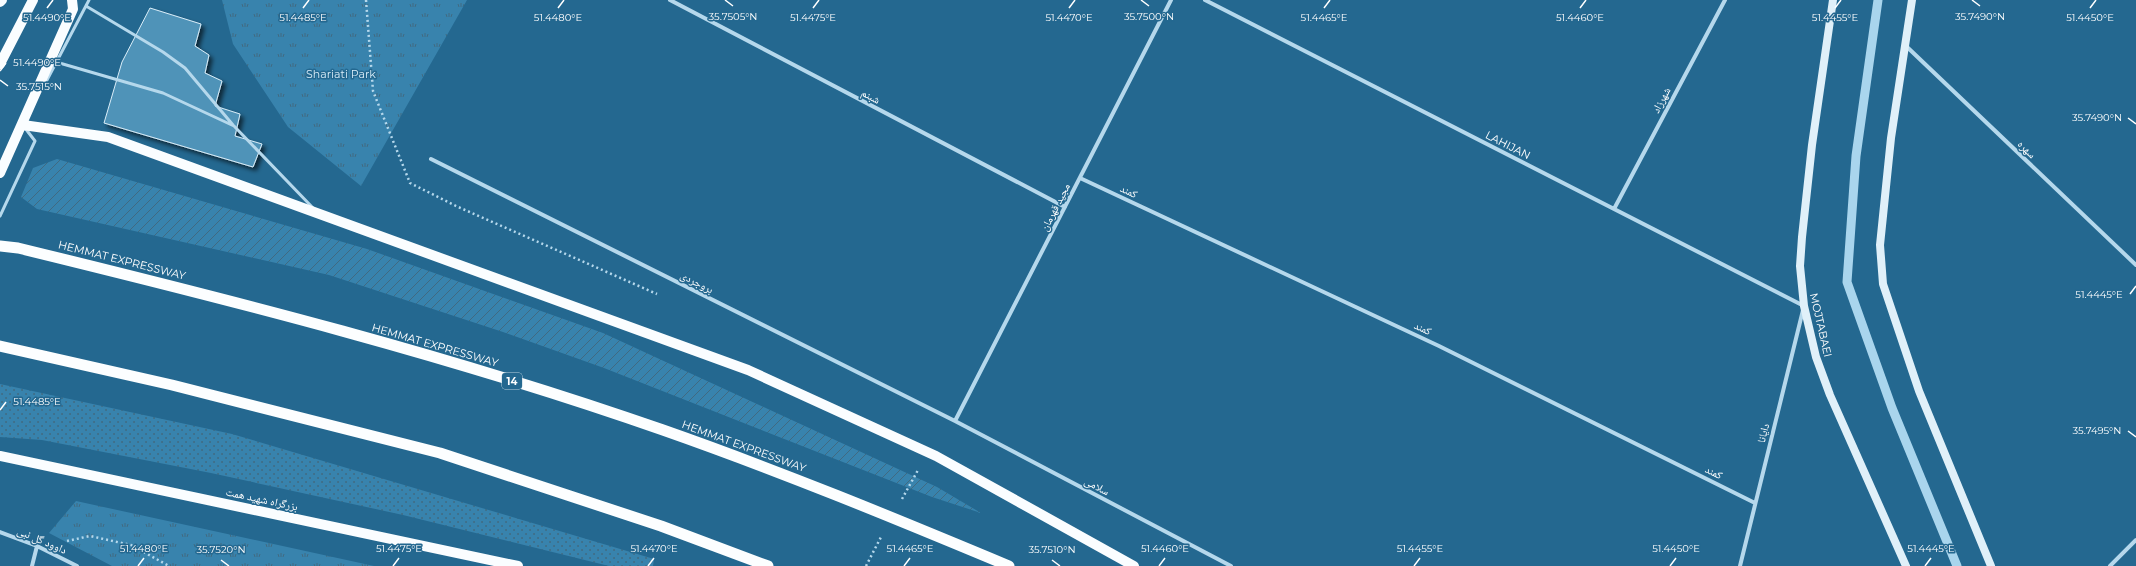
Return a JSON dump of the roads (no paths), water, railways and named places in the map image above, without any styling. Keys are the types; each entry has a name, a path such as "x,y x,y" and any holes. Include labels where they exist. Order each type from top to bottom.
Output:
{"highway":[{"name":"HEMMAT EXPRESSWAY","path":"0,246 18,248 210,295 477,370 662,430 853,501 1008,566"},
{"path":"0,346 172,385 440,453 661,526 768,566"}],"main road":[{"path":"0,64 32,0"},
{"path":"0,173 23,125 73,9 72,0"},
{"name":"MOJTABAEI","path":"1833,0 1812,145 1802,237 1800,266 1804,306 1816,357 1830,394 1906,566"},
{"path":"1912,0 1891,138 1880,245 1883,284 1919,391 1991,566"},
{"path":"23,125 108,137 748,370 936,456 1134,566"},
{"name":"بزرگراه شهید همت","path":"0,456 518,566"}],"street":[{"name":"شبنم","path":"670,0 1065,207"},
{"name":"مجید قهرمان","path":"955,421 1172,0"},
{"name":"LAHIJAN","path":"1205,0 1804,306"},
{"name":"شهرزاد","path":"1614,209 1725,0"},
{"name":"سهره","path":"1905,45 2136,265"},
{"name":"بروجردی","path":"431,159 955,421"},
{"name":"کمند","path":"1080,178 1439,346 1755,503"},
{"name":"دایانا","path":"1740,566 1804,306"},
{"name":"سلامی","path":"955,421 1231,566"},
{"name":"داوود گل نبی","path":"0,532 37,546 77,566"},
{"path":"2110,566 2136,540"},
{"path":"32,566 37,546"}],"lane":[{"path":"0,216 35,142 23,125 89,0"},
{"path":"86,6 163,52 185,68 234,126 320,215"},
{"path":"56,62 163,92 234,126"}],"waterway":[{"path":"1878,0 1856,156 1847,282 1892,408 1957,566"}],"park label":[{"name":"Shariati Park","path":"341,74"}]}
